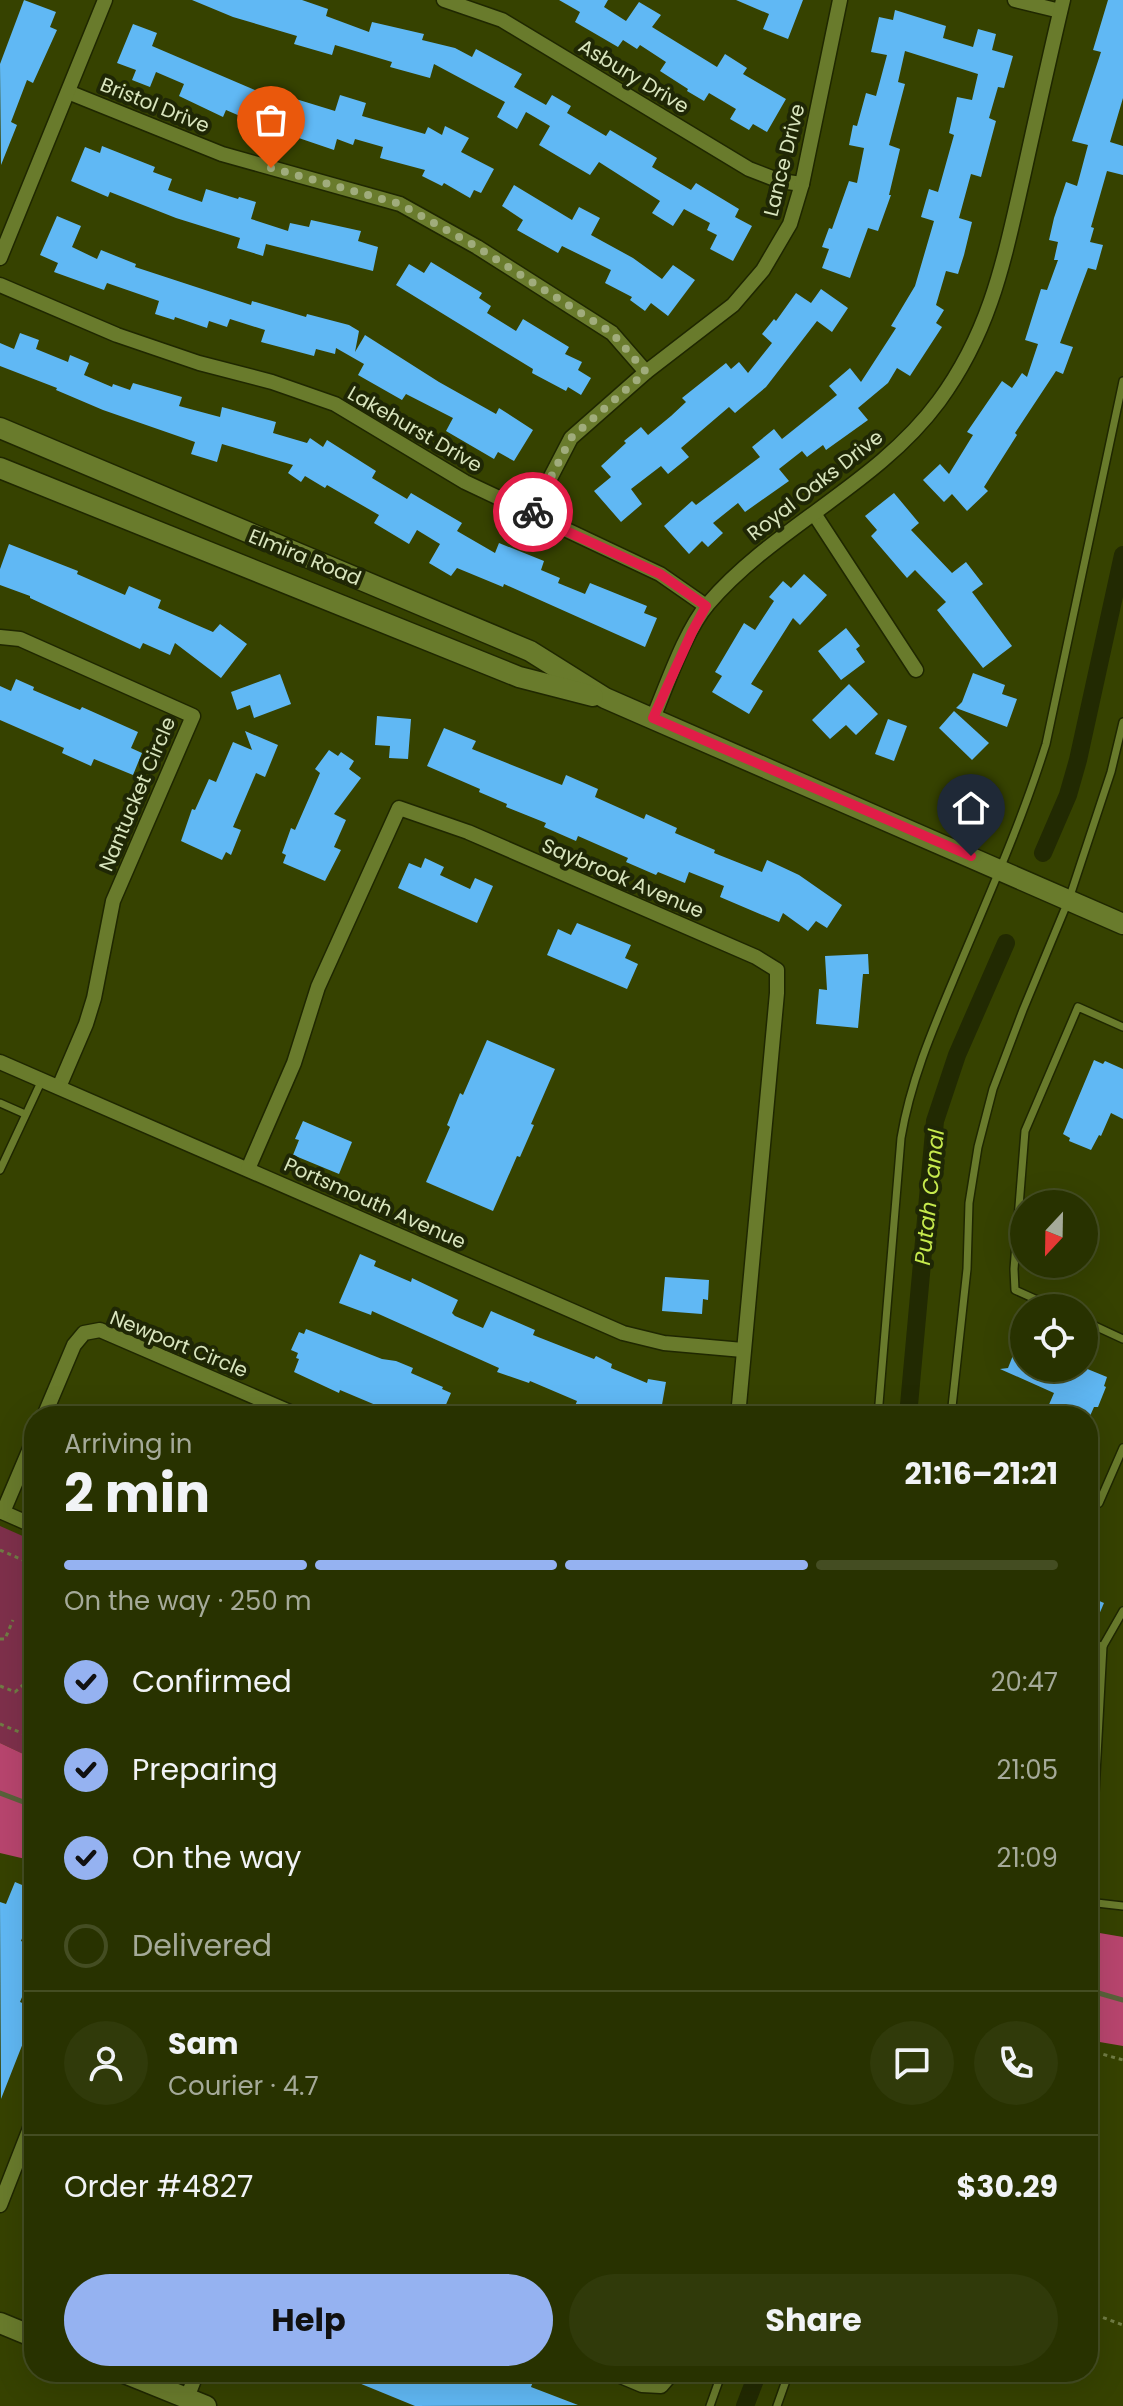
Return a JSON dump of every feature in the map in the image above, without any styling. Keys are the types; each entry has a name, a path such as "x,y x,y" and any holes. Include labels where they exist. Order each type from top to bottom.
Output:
{"main road":[{"name":"Elmira Road","path":"0,428 530,651 605,698 1123,924"},
{"name":"Elmira Road","path":"0,468 519,677 572,693 605,698"},
{"path":"0,2323 24,2333"},
{"path":"147,2382 197,2402"}],"street":[{"path":"0,258 105,0"},
{"name":"Asbury Drive","path":"444,0 502,20 749,169 780,181 802,184"},
{"name":"Lance Drive","path":"531,515 571,438 646,372 733,305 763,270 790,224 802,184 840,0"},
{"path":"1015,0 1062,5"},
{"name":"Royal Oaks Drive","path":"653,718 706,606 761,551 815,515 917,427 938,402 972,350 998,285 1062,5"},
{"name":"Bristol Drive","path":"68,92 222,154 400,204 477,247 612,333 646,372"},
{"name":"Lakehurst Drive","path":"0,285 117,335 335,404 465,482 660,574 706,606"},
{"path":"815,515 916,670"},
{"name":"Nantucket Circle","path":"0,637 20,639 193,716 113,901 94,998 59,1087"},
{"name":"Saybrook Avenue","path":"248,1169 294,1063 318,987 399,808 438,820 756,957 777,970 774,1035 739,1406"},
{"name":"Portsmouth Avenue","path":"0,1062 623,1333 664,1343 743,1350"},
{"name":"Newport Circle","path":"48,1406 74,1345 84,1333 100,1330 276,1406"},
{"path":"24,1461 1,1512 24,1522"},
{"path":"0,2205 24,2144"},
{"path":"635,2382 661,2386 664,2382"}],"lane":[{"path":"879,1406 901,1138 907,1104 932,1030 1027,800 1046,744 1123,381"},
{"path":"952,1406 967,1269 969,1203 978,1147 1003,1062 1069,899 1111,772 1123,722"},
{"path":"1024,1294 1015,1290 1014,1269 1025,1131 1078,1007 1123,1027"},
{"path":"0,1170 42,1080"},
{"path":"0,1103 25,1114"},
{"path":"1098,1327 1123,1339"},
{"path":"1099,1503 1123,1448"},
{"path":"1098,1731 1103,1646 1123,1611"},
{"path":"1098,1645 1103,1646"},
{"path":"1098,1903 1123,1906"},
{"path":"710,2406 718,2382"},
{"path":"777,2406 785,2382"}],"path":[{"path":"0,1550 24,1561"},
{"path":"0,1639 5,1639 13,1620"},
{"path":"0,1686 15,1692 24,1684"},
{"path":"0,1724 24,1734"},
{"path":"1098,2053 1123,2060"},
{"path":"1098,2316 1123,2325"}],"shaded area":[{"path":"0,1526 24,1537 24,1754 0,1743"},
{"path":"0,1743 24,1754 24,1859 0,1853"},
{"path":"1098,1933 1123,1937 1123,2046 1098,2042"}],"building":[{"path":"24,0 56,12 50,27 57,30 33,83 27,80 11,122 17,125 1,165 0,64"},
{"path":"192,0 302,0 328,9 326,16 369,32 372,22 424,34 422,40 455,48 472,57 476,49 522,74 514,87 546,105 552,95 571,106 567,113 606,136 610,130 657,158 652,167 691,190 696,183 739,209 735,217 752,226 733,261 710,249 717,235 707,230 710,223 684,209 673,226 652,213 660,201 599,162 590,175 539,145 550,126 526,112 517,129 497,117 505,102 434,64 430,78 390,67 392,62 335,45 332,55 294,44 297,36 233,17"},
{"path":"559,0 608,0 604,7 626,21 639,2 661,15 652,27 717,67 725,54 747,68 743,74 786,99 767,132 753,124 749,130 730,119 736,109 709,93 704,101 687,91 660,71 666,62 640,45 637,49 623,40 618,47 575,22 580,12"},
{"path":"736,0 803,0 788,39 763,29 769,14"},
{"path":"1108,0 1123,0 1123,98 1110,142 1123,146 1123,175 1107,171 1091,227 1094,228 1090,242 1103,245 1096,270 1088,268 1060,343 1073,347 1063,374 1056,371 984,487 988,491 967,511 952,494 944,502 923,480 940,464 949,474 973,435 967,432 1002,381 1012,388 1022,373 1027,377 1038,344 1025,340 1041,289 1047,290 1058,260 1054,260 1058,242 1049,240 1054,218 1066,182 1077,186 1088,145 1072,141 1101,52 1093,50"},
{"path":"895,10 946,26 943,38 973,47 978,29 996,34 992,50 1013,56 1004,88 998,87 989,118 996,121 981,177 971,174 959,218 972,222 964,255 958,274 946,271 936,305 944,310 936,323 942,327 910,376 897,368 888,383 858,408 868,420 826,450 823,445 807,457 802,451 779,469 789,481 745,512 738,503 713,523 723,533 708,547 702,541 689,554 664,526 692,501 696,505 760,457 752,447 774,429 782,439 837,395 829,386 850,368 861,382 896,328 891,326 915,286 934,221 921,217 929,189 938,192 954,135 949,133 957,97 972,100 978,74 905,51 898,82 905,84 889,145 900,149 891,195 878,231 868,228 850,278 822,268 829,249 822,247 829,228 832,229 849,181 857,183 864,148 849,145 853,125 857,126 866,93 876,96 887,55 871,52 879,17 893,20"},
{"path":"133,24 157,33 152,46 271,97 273,92 335,111 340,95 366,103 362,116 425,134 428,127 442,135 445,126 469,138 461,152 494,169 481,193 474,190 470,198 444,183 442,186 422,176 425,170 380,158 383,147 355,139 353,145 337,139 334,150 284,133 287,119 251,109 247,119 226,110 223,117 179,96 184,84 156,72 150,87 132,80 136,70 117,63"},
{"path":"102,146 155,167 153,172 172,179 168,190 202,202 206,189 256,202 251,219 288,231 290,223 309,227 311,220 361,231 358,241 378,247 373,271 266,244 263,256 237,248 240,238 176,218 110,192 108,197 71,181 85,147 100,153"},
{"path":"514,185 572,220 579,207 600,218 591,235 633,258 662,279 673,265 695,280 668,316 651,303 645,311 630,300 632,297 605,283 611,270 562,246 558,253 517,230 523,220 502,206"},
{"path":"57,216 81,226 72,247 97,259 101,250 136,264 135,267 251,305 252,301 306,317 307,314 349,325 359,331 355,352 365,335 439,382 496,414 499,408 533,430 514,461 498,452 494,459 446,431 453,418 406,394 402,400 358,375 364,364 336,348 335,354 316,349 314,356 261,342 265,330 230,319 227,327 209,321 207,328 175,317 174,320 155,314 159,301 107,283 104,290 54,272 58,263 40,255"},
{"path":"431,262 482,293 479,298 491,306 487,313 516,331 523,319 569,347 565,354 582,362 578,370 591,378 581,395 568,387 566,391 532,373 533,369 396,285 409,264 424,273"},
{"path":"821,289 848,308 832,332 817,321 766,387 735,413 729,407 681,448 689,457 668,474 661,466 631,489 642,504 621,522 594,491 611,477 601,466 641,427 648,435 686,402 682,398 726,363 731,369 739,362 748,373 772,343 762,334 774,319 776,321 796,293 811,303"},
{"path":"20,333 39,340 36,349 68,362 70,355 89,363 84,375 112,387 113,384 130,390 133,383 182,397 179,406 220,417 222,407 276,422 273,433 307,443 310,438 323,447 327,440 376,471 372,478 407,499 411,493 462,523 457,531 495,553 499,543 544,561 541,570 560,578 558,583 585,594 590,583 647,606 644,613 657,618 645,647 504,584 503,587 457,568 451,576 429,563 440,544 417,530 409,544 374,523 379,515 327,485 325,488 305,476 301,482 288,473 293,465 222,444 217,462 191,454 195,442 103,410 0,366 0,343 14,349"},
{"path":"894,493 919,523 911,530 952,573 966,562 983,584 972,592 1012,646 983,668 937,610 946,602 915,570 907,578 871,536 877,530 865,516"},
{"path":"9,544 78,571 77,574 125,595 129,586 161,600 158,608 213,632 220,624 247,644 221,678 175,643 170,655 143,643 140,649 30,596 0,585 0,569"},
{"path":"804,574 827,595 800,625 793,618 751,684 763,691 749,714 712,692 722,676 715,672 744,623 755,630 774,601 769,597 783,581 791,588"},
{"path":"846,628 860,646 856,649 865,662 841,680 818,651"},
{"path":"973,673 1005,685 1002,694 1017,699 1007,727 956,708 962,702"},
{"path":"280,674 291,704 254,718 250,705 237,710 231,692"},
{"path":"16,679 34,687 33,690 80,710 82,707 138,732 131,748 142,753 133,775 94,759 91,766 62,753 64,748 0,720 0,686 11,691"},
{"path":"849,684 878,714 856,735 846,725 830,739 812,720"},
{"path":"954,711 989,743 972,760 939,728"},
{"path":"377,716 411,719 408,759 389,758 390,746 375,745"},
{"path":"888,719 907,726 894,761 875,754"},
{"path":"444,728 476,741 472,749 562,785 566,775 598,789 595,797 644,819 646,814 677,828 675,833 715,850 714,853 762,872 767,860 799,875 842,905 827,928 816,921 808,931 783,913 779,922 720,897 724,886 689,872 685,883 658,872 656,875 626,862 628,858 578,836 576,841 544,827 546,823 506,807 507,804 479,792 480,789 427,766"},
{"path":"245,731 278,745 265,777 256,773 233,827 241,830 231,855 226,852 222,860 181,841 192,809 195,810 209,779 216,782 233,742 252,750"},
{"path":"329,750 338,756 341,752 354,761 349,769 361,778 334,814 346,820 334,847 341,850 325,881 283,863 286,855 282,853 291,828 295,830 320,773 315,769"},
{"path":"425,858 444,867 440,875 470,889 475,878 493,886 477,923 398,888 409,863 421,868"},
{"path":"577,923 631,945 625,958 638,964 627,989 547,955 558,929 571,935"},
{"path":"868,954 869,974 863,974 858,1028 816,1024 819,989 827,990 825,956"},
{"path":"487,1040 555,1069 531,1124 534,1125 493,1211 426,1182 450,1127 447,1125 460,1093 463,1095"},
{"path":"1094,1060 1123,1069 1123,1119 1111,1113 1091,1150 1069,1141 1070,1138 1063,1134"},
{"path":"303,1121 352,1142 339,1174 293,1155 299,1140 295,1139"},
{"path":"360,1254 376,1261 374,1266 411,1282 412,1278 458,1300 452,1313 483,1328 491,1311 535,1330 533,1335 594,1359 596,1356 612,1364 611,1368 647,1383 648,1379 666,1382 662,1406 575,1406 577,1401 530,1381 497,1372 499,1368 372,1311 371,1315 339,1303"},
{"path":"665,1277 709,1280 708,1300 703,1299 702,1314 662,1311"},
{"path":"306,1329 413,1368 411,1373 451,1393 445,1406 378,1406 340,1390 339,1393 294,1372 299,1359 296,1358 298,1353 291,1350 299,1332 304,1334"},
{"path":"1098,1373 1107,1377 1098,1407 1048,1406 1054,1393 1029,1382 1098,1382"},
{"path":"1098,1600 1104,1603 1098,1617"},
{"path":"15,1882 24,1886 24,1933 21,1941 24,1942 24,1992 20,2002 24,2004 24,2040 1,2099 0,1902 6,1904"},
{"path":"356,2382 533,2382 531,2387 578,2405 415,2406"}],"waterway":[{"name":"Putah Canal","path":"1043,853 1068,795 1078,760 1123,555"},
{"name":"Putah Canal","path":"909,1406 935,1121 957,1055 1006,943"},
{"path":"0,1793 24,1802"},
{"path":"1098,1993 1123,2000"},
{"name":"Putah Canal","path":"745,2406 754,2382"}],"way so far":[{"path":"271,168 400,204 477,247 612,333 646,372 571,438 533,512"}],"route":[{"path":"533,512 531,515 660,574 706,606 653,718 971,856"}]}
